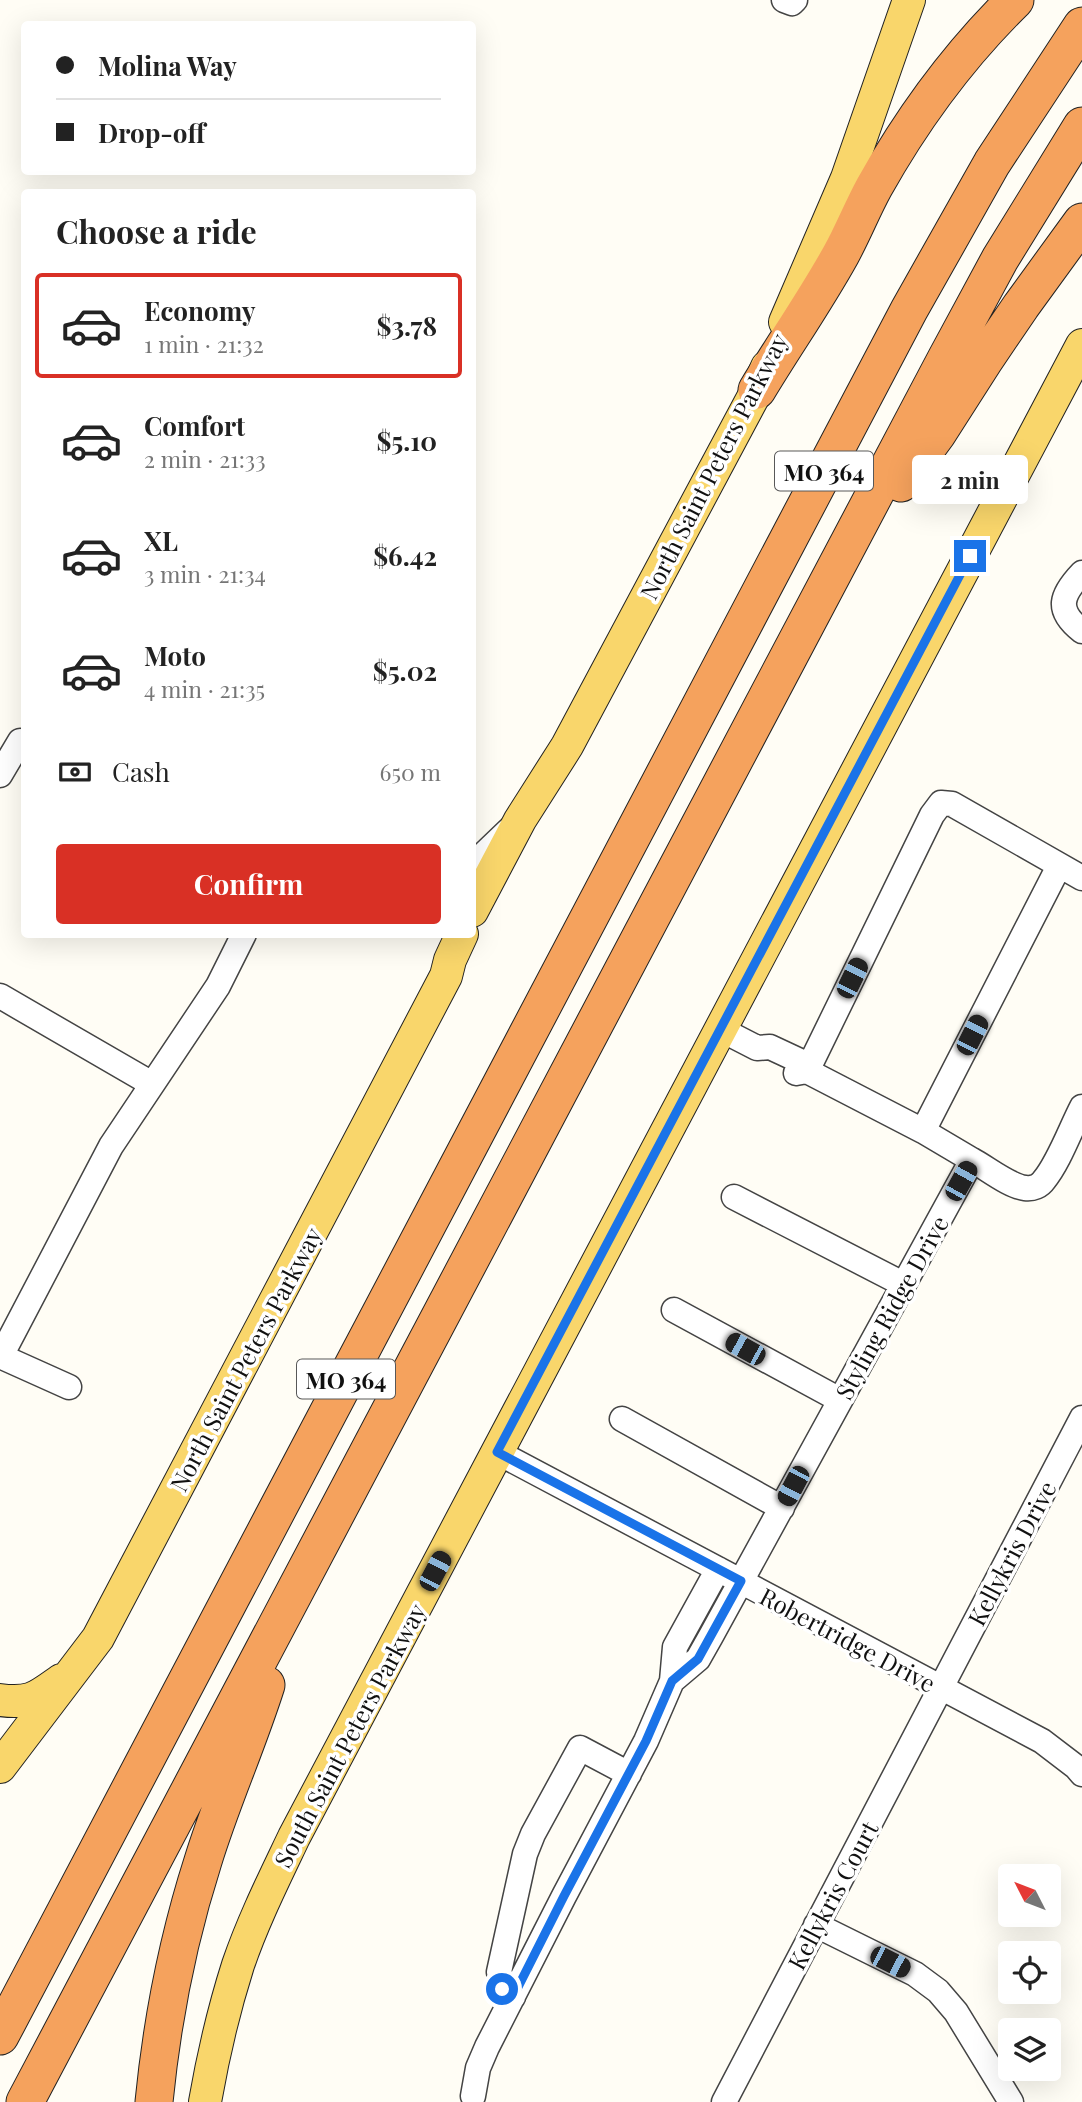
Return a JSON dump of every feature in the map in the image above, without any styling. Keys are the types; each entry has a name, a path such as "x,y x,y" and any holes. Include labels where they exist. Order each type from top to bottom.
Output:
{"highway":[{"path":"757,390 840,256 874,188 907,133 958,62 1015,0"},
{"name":"MO 364","path":"0,2036 903,321 992,163 1082,26"},
{"name":"MO 364","path":"25,2102 1000,259 1082,126"},
{"path":"831,576 937,434 985,359 1082,222"},
{"path":"155,2102 159,2058 171,1991 202,1864 224,1798 253,1726 293,1597"}],"main road":[{"name":"North Saint Peters Parkway","path":"476,903 520,820 567,747 757,390 847,178 909,0"},
{"name":"South Saint Peters Parkway","path":"205,2102 238,1965 263,1901 294,1837 1082,345"},
{"name":"North Saint Peters Parkway","path":"0,1767 98,1638 446,976 454,943"},
{"path":"0,1700 33,1699 71,1673"}],"street":[{"path":"784,0 792,4 795,0"},
{"path":"1082,573 1063,598 1065,613 1082,631"},
{"path":"0,775 21,742"},
{"path":"807,1071 932,815 941,803 952,804 1082,878"},
{"path":"476,859 520,820"},
{"path":"923,1131 1059,866"},
{"path":"69,1387 1,1356 111,1146 218,986 242,938"},
{"path":"0,996 152,1084"},
{"path":"720,1029 757,1048 770,1047 800,1061 807,1071 923,1131 1013,1184 1026,1188 1036,1187 1044,1181 1082,1107"},
{"name":"Styling Ridge Drive","path":"672,1681 698,1659 972,1160"},
{"path":"734,1197 903,1284"},
{"path":"674,1310 839,1400"},
{"name":"Kellykris Drive","path":"940,1688 1082,1418"},
{"path":"622,1419 782,1508"},
{"name":"Robertridge Drive","path":"497,1452 1042,1741 1082,1774"},
{"path":"473,2096 482,2058 646,1741 672,1681 675,1647 718,1569"},
{"name":"Kellykris Court","path":"723,2102 940,1688"},
{"path":"513,1997 502,1989 499,1972 525,1854 533,1834 580,1748 629,1774"},
{"path":"816,1925 915,1975 938,1991 956,2012 1011,2102"}],"route":[{"path":"502,1989 513,1997 646,1741 672,1681 698,1659 741,1581 497,1452 970,556"}]}
